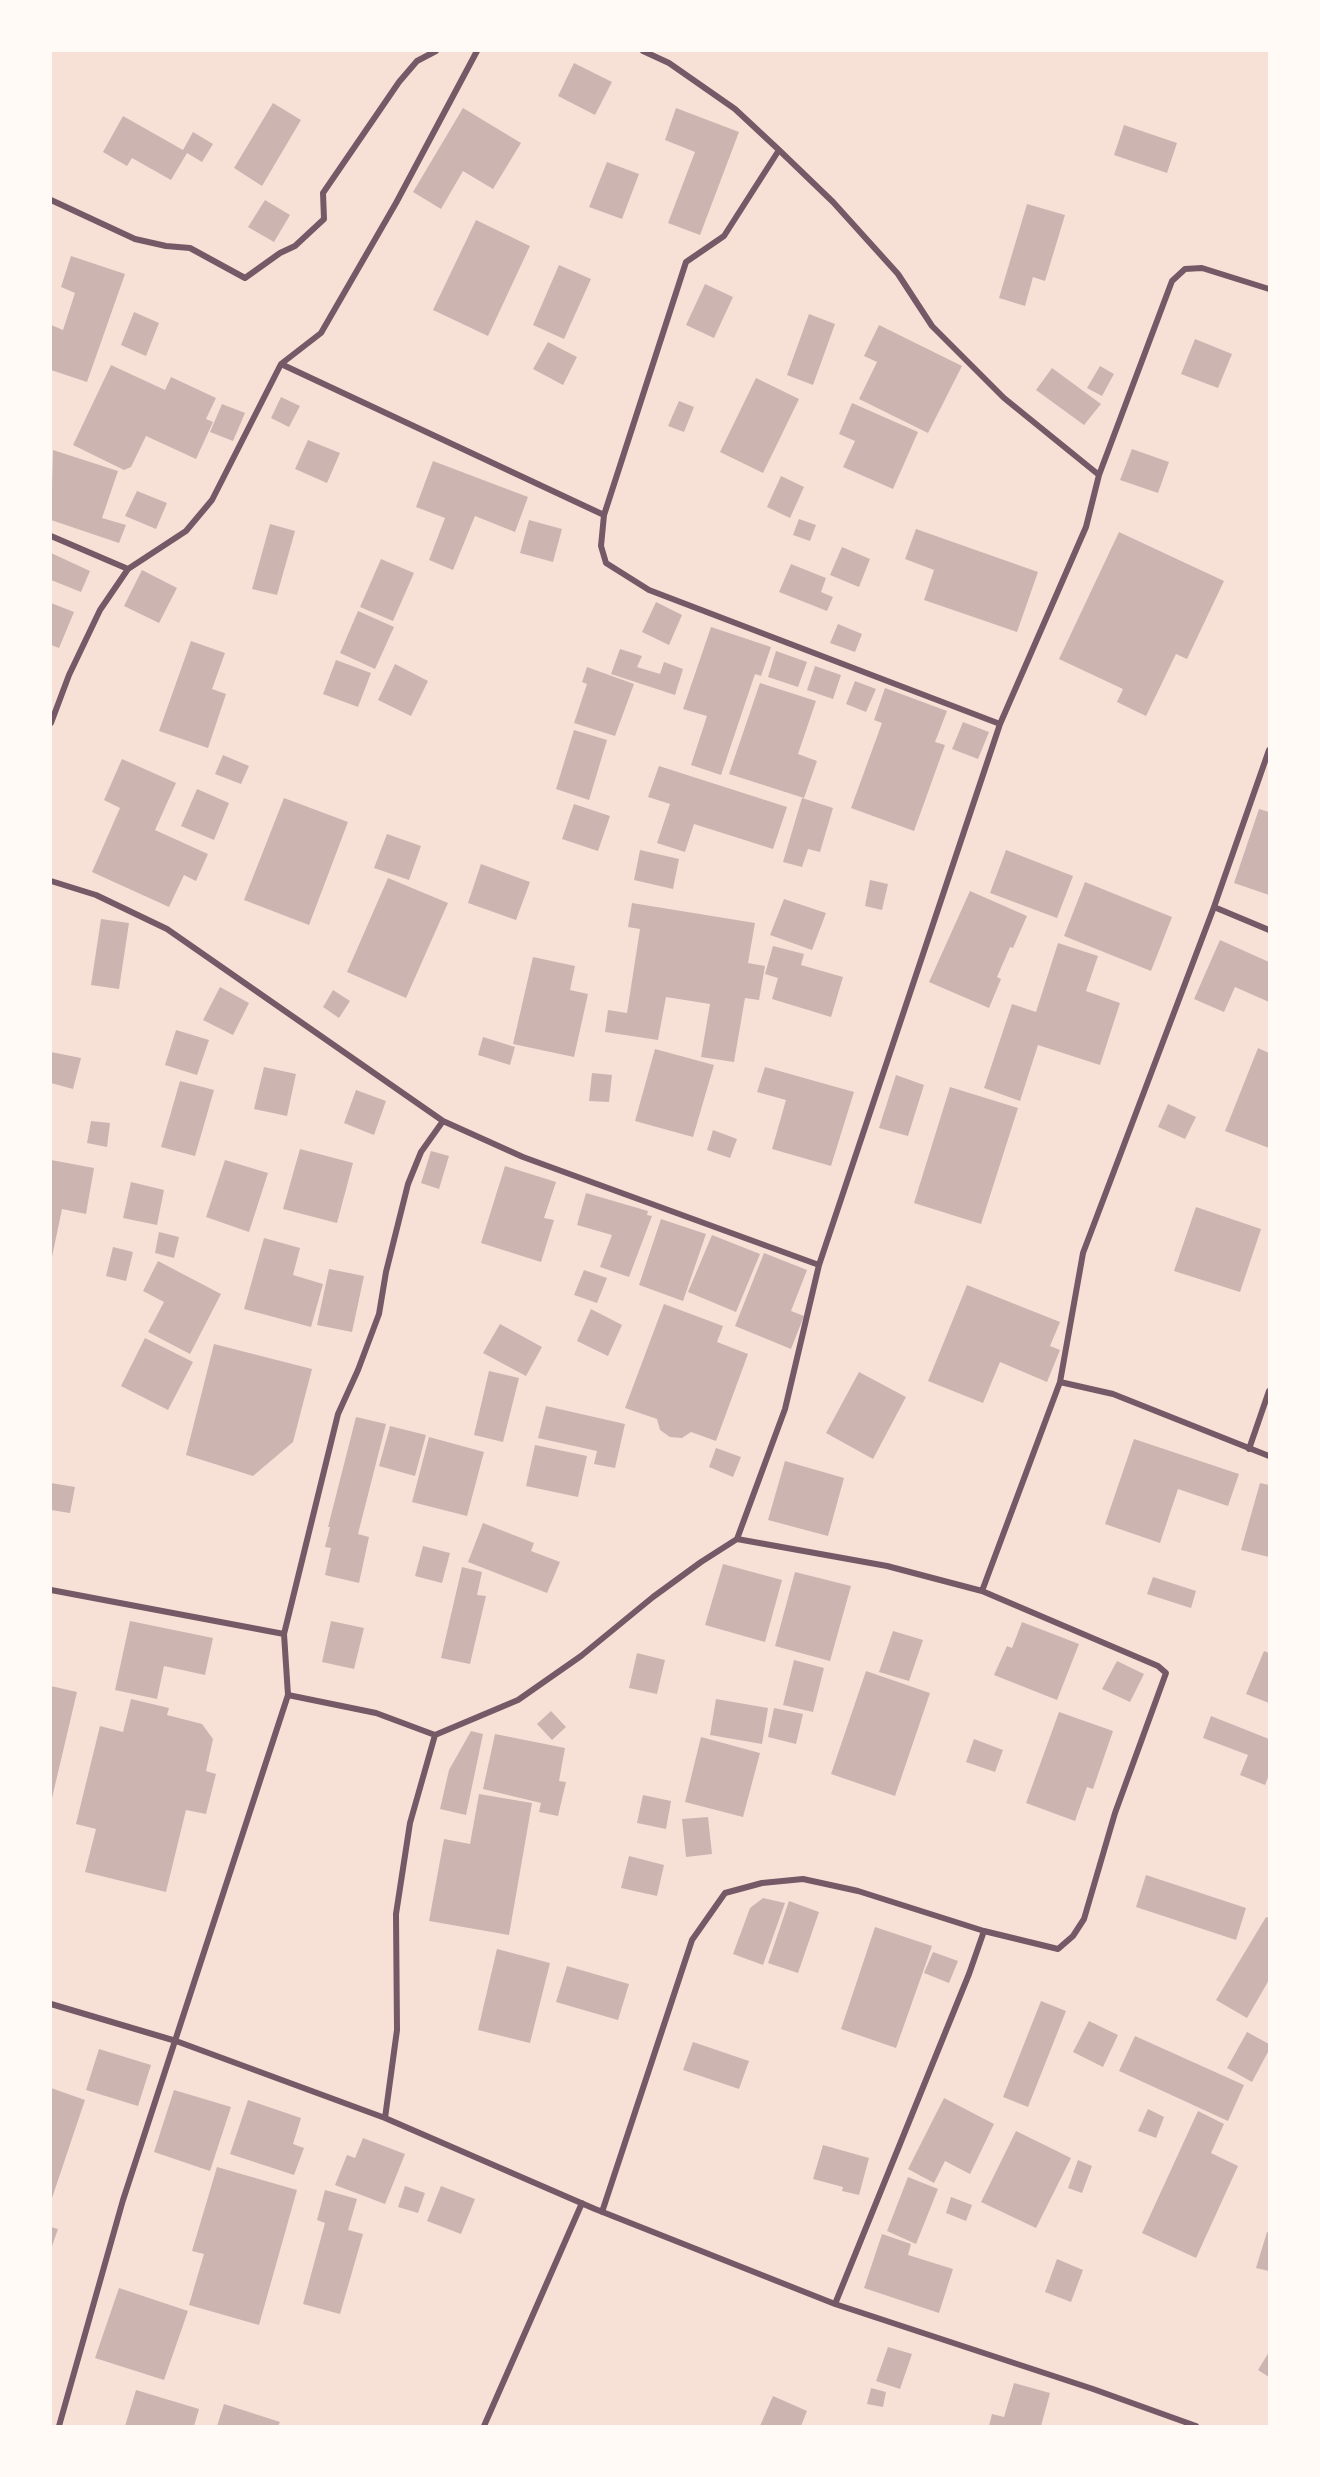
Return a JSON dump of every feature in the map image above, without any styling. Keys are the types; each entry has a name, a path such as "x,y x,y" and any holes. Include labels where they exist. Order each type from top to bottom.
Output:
{"street":[{"path":"51,200 135,239 166,246 190,248 245,278 280,253 295,246 324,219 323,193 399,82 417,61 436,51"},
{"path":"51,723 69,675 100,610 128,569 186,531 212,500 281,364 321,333 396,203 477,51"},
{"path":"644,51 669,63 735,109 779,150 833,202 898,274 932,326 1004,399 1099,475"},
{"path":"779,150 724,236 686,262 604,515 602,546 606,563 649,590 1000,724"},
{"path":"288,1695 376,1713 435,1735 518,1700 581,1656 653,1597 737,1539 785,1410 819,1265 1000,724 1086,528 1099,475 1172,281 1185,269 1202,268 1269,289"},
{"path":"281,364 604,515"},
{"path":"51,536 128,569"},
{"path":"982,1591 1060,1382 1083,1253 1214,907 1269,750"},
{"path":"51,881 96,895 167,929 443,1120 523,1157 819,1265"},
{"path":"1214,907 1269,930"},
{"path":"58,2426 123,2200 288,1695 284,1634 338,1414 358,1370 379,1314 386,1272 408,1184 421,1152 443,1120"},
{"path":"1060,1382 1113,1394 1269,1456"},
{"path":"1249,1449 1269,1391"},
{"path":"602,2211 692,1940 725,1893 762,1883 802,1878 858,1891 984,1931 1058,1949 1073,1936 1084,1919 1115,1813 1166,1673 1158,1666 982,1591 887,1566 737,1539"},
{"path":"51,1590 284,1634"},
{"path":"385,2118 397,2030 396,1914 410,1823 435,1735"},
{"path":"835,2304 961,1995 984,1931"},
{"path":"51,2004 176,2041 385,2118 602,2211 835,2304 1093,2389 1196,2426"},
{"path":"484,2426 582,2202"}],"building":[{"path":"574,63 612,82 595,115 558,96"},
{"path":"273,103 301,120 262,186 234,168"},
{"path":"463,108 521,143 493,189 463,171 441,209 413,192"},
{"path":"676,108 739,132 700,235 668,223 695,152 665,140"},
{"path":"123,116 183,150 193,132 213,144 202,162 187,153 171,180 132,158 127,166 103,152"},
{"path":"1124,125 1177,143 1167,173 1114,155"},
{"path":"607,162 639,174 622,219 589,207"},
{"path":"265,200 290,215 274,242 248,227"},
{"path":"1027,204 1065,215 1045,281 1033,277 1025,306 999,298"},
{"path":"476,220 530,246 488,336 433,310"},
{"path":"71,256 125,274 87,382 51,370 51,325 63,330 75,293 61,287"},
{"path":"559,265 591,279 564,339 533,325"},
{"path":"705,284 733,297 714,338 686,325"},
{"path":"134,312 159,323 146,356 121,345"},
{"path":"809,314 835,324 813,385 787,375"},
{"path":"879,325 962,366 928,433 859,399 877,362 864,356"},
{"path":"1195,339 1232,354 1218,388 1181,374"},
{"path":"548,342 577,357 563,385 533,369"},
{"path":"111,365 165,390 171,377 216,398 206,419 213,422 196,459 146,436 131,467 124,470 73,445"},
{"path":"1100,366 1114,374 1102,396 1087,388"},
{"path":"1052,368 1101,404 1084,425 1036,390"},
{"path":"756,378 799,399 763,473 720,452"},
{"path":"281,397 300,406 289,427 271,418"},
{"path":"679,401 694,407 684,432 668,426"},
{"path":"852,403 918,432 893,489 843,467 855,441 839,434"},
{"path":"222,404 245,413 233,441 210,432"},
{"path":"308,440 340,453 327,483 295,469"},
{"path":"1132,449 1169,462 1158,493 1120,480"},
{"path":"53,450 118,471 102,518 126,525 119,543 51,520"},
{"path":"433,461 528,497 515,532 475,516 453,570 429,560 445,518 416,507"},
{"path":"781,476 804,487 790,518 767,507"},
{"path":"137,491 167,503 156,529 125,516"},
{"path":"799,519 816,525 810,541 793,535"},
{"path":"529,520 562,529 553,562 520,553"},
{"path":"270,524 295,531 277,595 252,589"},
{"path":"916,529 1038,572 1017,632 924,600 934,570 905,559"},
{"path":"1119,532 1224,581 1187,659 1176,654 1146,716 1117,702 1123,689 1059,659"},
{"path":"842,547 870,559 859,587 830,575"},
{"path":"51,553 90,571 81,592 51,580"},
{"path":"381,559 414,573 393,621 360,607"},
{"path":"791,564 826,578 821,592 833,597 827,611 779,592"},
{"path":"142,570 177,588 159,623 124,606"},
{"path":"656,602 682,615 669,645 642,632"},
{"path":"51,603 74,612 59,648 51,645"},
{"path":"358,611 394,627 375,669 340,653"},
{"path":"838,624 862,634 855,652 830,643"},
{"path":"711,627 771,647 761,676 755,674 721,775 691,765 707,716 683,709"},
{"path":"191,641 225,653 212,689 226,694 208,748 159,731"},
{"path":"620,649 642,656 637,667 660,674 664,662 683,669 675,695 611,674"},
{"path":"776,651 807,662 798,687 768,677"},
{"path":"336,660 371,673 358,707 323,694"},
{"path":"395,664 428,681 411,716 378,700"},
{"path":"815,666 841,675 833,699 807,690"},
{"path":"587,667 634,684 615,736 574,723 587,684 582,682"},
{"path":"855,681 876,689 866,712 846,704"},
{"path":"760,683 816,701 798,754 817,761 804,798 729,774"},
{"path":"885,688 947,711 935,742 945,745 914,831 851,808 882,723 874,720"},
{"path":"963,722 989,732 978,759 952,749"},
{"path":"574,730 607,740 589,800 556,789"},
{"path":"223,755 249,766 241,784 215,774"},
{"path":"122,759 176,783 155,830 208,854 196,881 184,875 169,907 92,872 120,808 104,800"},
{"path":"659,766 787,807 773,849 694,824 685,852 657,843 670,804 648,797"},
{"path":"197,789 229,803 214,840 181,826"},
{"path":"284,798 348,822 309,925 244,900"},
{"path":"802,798 833,808 820,852 808,849 802,867 783,862"},
{"path":"574,804 610,816 598,851 562,839"},
{"path":"1259,809 1269,812 1269,895 1234,883"},
{"path":"387,834 421,846 409,880 374,868"},
{"path":"640,850 679,859 673,889 634,880"},
{"path":"1006,850 1073,876 1057,918 990,893"},
{"path":"481,864 530,882 516,920 468,903"},
{"path":"388,878 448,903 406,998 347,972"},
{"path":"870,880 888,884 882,910 865,906"},
{"path":"1085,882 1172,917 1151,971 1064,936"},
{"path":"970,891 1027,916 997,977 1001,979 989,1008 929,982"},
{"path":"784,899 826,913 812,950 770,935"},
{"path":"632,903 755,923 748,963 765,966 759,1000 745,998 734,1062 701,1057 710,1004 666,997 658,1040 605,1032 608,1010 627,1013 640,929 628,927"},
{"path":"101,919 129,923 119,989 91,985"},
{"path":"1220,940 1269,962 1269,1002 1235,987 1224,1012 1194,999"},
{"path":"1058,943 1098,956 1086,991 1120,1003 1100,1065 1038,1045 1020,1101 984,1088 1012,1004 1036,1012"},
{"path":"773,946 804,954 801,965 843,977 831,1017 772,999 778,978 765,974"},
{"path":"533,957 575,966 570,990 588,994 574,1057 513,1044"},
{"path":"220,987 249,1003 233,1035 203,1020"},
{"path":"333,990 350,1001 339,1018 323,1007"},
{"path":"176,1030 209,1040 197,1075 165,1065"},
{"path":"483,1037 515,1047 510,1065 478,1055"},
{"path":"1258,1048 1269,1053 1269,1148 1225,1131"},
{"path":"655,1049 714,1065 693,1137 635,1121"},
{"path":"51,1052 81,1058 73,1089 51,1083"},
{"path":"264,1067 296,1074 287,1116 254,1109"},
{"path":"765,1067 854,1092 831,1166 772,1149 786,1100 757,1092"},
{"path":"592,1073 612,1075 609,1102 589,1101"},
{"path":"896,1075 924,1085 908,1136 879,1128"},
{"path":"180,1081 214,1090 195,1156 161,1147"},
{"path":"950,1087 1018,1108 981,1224 914,1203"},
{"path":"356,1090 386,1101 374,1135 344,1123"},
{"path":"1168,1104 1196,1117 1185,1139 1158,1127"},
{"path":"91,1121 110,1123 107,1147 87,1143"},
{"path":"713,1130 737,1139 730,1158 707,1150"},
{"path":"300,1149 353,1163 337,1223 283,1209"},
{"path":"431,1151 449,1156 439,1189 421,1183"},
{"path":"51,1160 94,1168 86,1214 62,1209 52,1257"},
{"path":"225,1160 268,1173 249,1232 206,1217"},
{"path":"505,1166 556,1182 544,1218 554,1220 541,1262 481,1243"},
{"path":"131,1182 164,1190 157,1225 123,1218"},
{"path":"586,1193 648,1211 647,1215 652,1216 629,1277 600,1267 612,1235 577,1225"},
{"path":"1196,1207 1261,1229 1240,1292 1174,1271"},
{"path":"661,1219 706,1234 683,1301 639,1285"},
{"path":"159,1232 179,1237 174,1258 155,1253"},
{"path":"712,1235 760,1254 736,1312 688,1292"},
{"path":"264,1238 300,1248 293,1275 323,1284 311,1327 244,1309"},
{"path":"113,1247 133,1252 126,1281 106,1276"},
{"path":"764,1253 807,1270 791,1311 804,1316 791,1349 735,1326"},
{"path":"158,1261 221,1294 190,1354 148,1332 164,1302 143,1291"},
{"path":"329,1269 364,1276 352,1332 317,1325"},
{"path":"584,1270 607,1278 597,1303 574,1295"},
{"path":"967,1285 1060,1322 1050,1346 1060,1350 1047,1382 1000,1362 983,1403 928,1381"},
{"path":"664,1304 723,1326 717,1342 748,1354 716,1441 691,1432 682,1438 670,1437 660,1430 657,1419 625,1408"},
{"path":"591,1309 622,1325 608,1356 577,1341"},
{"path":"500,1324 542,1347 526,1376 483,1353"},
{"path":"145,1338 193,1362 168,1410 121,1386"},
{"path":"214,1344 312,1369 293,1442 253,1476 186,1455"},
{"path":"489,1371 519,1378 503,1442 474,1435"},
{"path":"859,1372 906,1397 873,1459 826,1433"},
{"path":"546,1406 625,1424 615,1468 594,1464 597,1451 538,1438"},
{"path":"356,1417 386,1424 358,1534 369,1537 359,1583 325,1575 331,1548 325,1547 330,1527 328,1527"},
{"path":"390,1426 426,1435 415,1476 379,1466"},
{"path":"429,1437 484,1452 467,1516 412,1502"},
{"path":"1134,1439 1239,1474 1228,1506 1178,1489 1160,1543 1105,1524"},
{"path":"535,1445 587,1456 578,1497 526,1486"},
{"path":"716,1448 741,1457 733,1477 709,1467"},
{"path":"785,1461 844,1478 828,1536 768,1520"},
{"path":"51,1483 75,1487 70,1513 51,1510"},
{"path":"1260,1483 1269,1485 1269,1557 1241,1550"},
{"path":"483,1523 534,1543 531,1551 560,1562 547,1593 468,1562"},
{"path":"423,1546 450,1553 442,1583 415,1576"},
{"path":"723,1564 782,1580 765,1642 705,1625"},
{"path":"462,1567 482,1572 477,1595 486,1596 470,1664 441,1658"},
{"path":"795,1572 851,1586 830,1661 775,1646"},
{"path":"1153,1577 1196,1591 1191,1608 1147,1594"},
{"path":"130,1621 213,1638 205,1675 164,1666 157,1699 115,1690"},
{"path":"331,1621 364,1628 354,1669 322,1662"},
{"path":"1022,1622 1079,1644 1057,1700 994,1675 1007,1646 1012,1648"},
{"path":"893,1631 923,1640 909,1681 879,1672"},
{"path":"1264,1651 1269,1653 1269,1703 1246,1694"},
{"path":"637,1653 665,1660 657,1694 629,1688"},
{"path":"794,1660 824,1668 813,1712 783,1705"},
{"path":"1117,1661 1144,1674 1130,1702 1102,1689"},
{"path":"866,1671 930,1693 895,1796 831,1774"},
{"path":"51,1686 77,1692 52,1798 51,1798"},
{"path":"131,1699 169,1708 167,1715 202,1724 213,1739 206,1771 216,1774 206,1814 186,1810 166,1892 85,1872 96,1829 76,1824 100,1726 123,1732"},
{"path":"716,1699 768,1708 762,1744 710,1735"},
{"path":"774,1708 803,1714 796,1744 768,1737"},
{"path":"551,1711 566,1727 552,1740 537,1724"},
{"path":"1059,1712 1113,1731 1093,1789 1087,1787 1075,1821 1026,1803"},
{"path":"1211,1716 1269,1739 1269,1775 1265,1785 1240,1775 1248,1755 1203,1738"},
{"path":"471,1731 483,1734 466,1815 440,1809 449,1770"},
{"path":"495,1734 565,1748 559,1781 566,1782 558,1816 539,1812 541,1803 483,1789"},
{"path":"701,1737 760,1753 743,1817 685,1802"},
{"path":"974,1739 1003,1750 995,1772 966,1762"},
{"path":"479,1794 532,1803 509,1935 429,1921 444,1839 470,1844"},
{"path":"643,1795 671,1801 666,1829 637,1823"},
{"path":"708,1817 712,1854 686,1857 682,1819"},
{"path":"629,1856 664,1865 657,1896 621,1888"},
{"path":"1146,1875 1246,1908 1236,1940 1136,1907"},
{"path":"763,1898 785,1903 763,1965 733,1954 750,1908"},
{"path":"789,1901 819,1912 798,1973 768,1963"},
{"path":"1266,1917 1269,1918 1269,1980 1247,2018 1216,2000"},
{"path":"875,1927 932,1946 896,2048 841,2029"},
{"path":"497,1949 550,1963 530,2043 478,2030"},
{"path":"933,1952 958,1961 949,1983 924,1973"},
{"path":"567,1966 629,1984 618,2020 556,2002"},
{"path":"1041,2001 1066,2011 1028,2107 1003,2097"},
{"path":"1089,2021 1118,2035 1103,2067 1073,2052"},
{"path":"1247,2032 1269,2044 1269,2050 1252,2082 1227,2068"},
{"path":"1135,2036 1244,2085 1228,2121 1119,2071"},
{"path":"693,2042 749,2061 739,2089 683,2070"},
{"path":"99,2049 151,2065 138,2106 86,2090"},
{"path":"51,2088 85,2100 51,2201"},
{"path":"174,2090 231,2107 210,2171 154,2152"},
{"path":"944,2098 994,2124 970,2174 945,2161 934,2183 908,2169"},
{"path":"248,2100 301,2118 293,2144 304,2148 294,2175 230,2154"},
{"path":"1148,2109 1164,2117 1156,2138 1138,2131"},
{"path":"1198,2111 1224,2124 1211,2153 1238,2166 1196,2258 1142,2233"},
{"path":"1016,2131 1071,2158 1036,2228 981,2202"},
{"path":"363,2138 405,2154 385,2204 335,2185 347,2155 355,2158"},
{"path":"823,2145 869,2158 859,2195 842,2191 843,2187 813,2179"},
{"path":"1078,2160 1092,2166 1082,2193 1068,2188"},
{"path":"217,2167 297,2190 259,2325 189,2305 204,2254 192,2251"},
{"path":"908,2177 938,2189 916,2244 887,2231"},
{"path":"405,2186 425,2193 418,2213 398,2207"},
{"path":"441,2186 475,2199 461,2234 427,2221"},
{"path":"325,2190 357,2199 348,2230 363,2234 340,2314 303,2304 325,2223 317,2220"},
{"path":"951,2197 972,2205 966,2221 946,2213"},
{"path":"51,2227 58,2229 51,2249"},
{"path":"1267,2232 1269,2233 1269,2271 1256,2268"},
{"path":"882,2234 911,2244 908,2255 953,2269 939,2313 864,2288"},
{"path":"1057,2259 1083,2270 1071,2302 1045,2292"},
{"path":"119,2288 188,2311 164,2380 95,2358"},
{"path":"888,2347 912,2354 900,2389 876,2381"},
{"path":"1269,2352 1269,2377 1258,2370"},
{"path":"1014,2383 1050,2393 1041,2426 989,2426 992,2414 1004,2417"},
{"path":"871,2388 886,2392 883,2407 867,2404"},
{"path":"136,2390 199,2409 194,2426 125,2426"},
{"path":"773,2396 807,2411 801,2426 760,2426"},
{"path":"224,2404 280,2422 278,2426 217,2426"}]}
